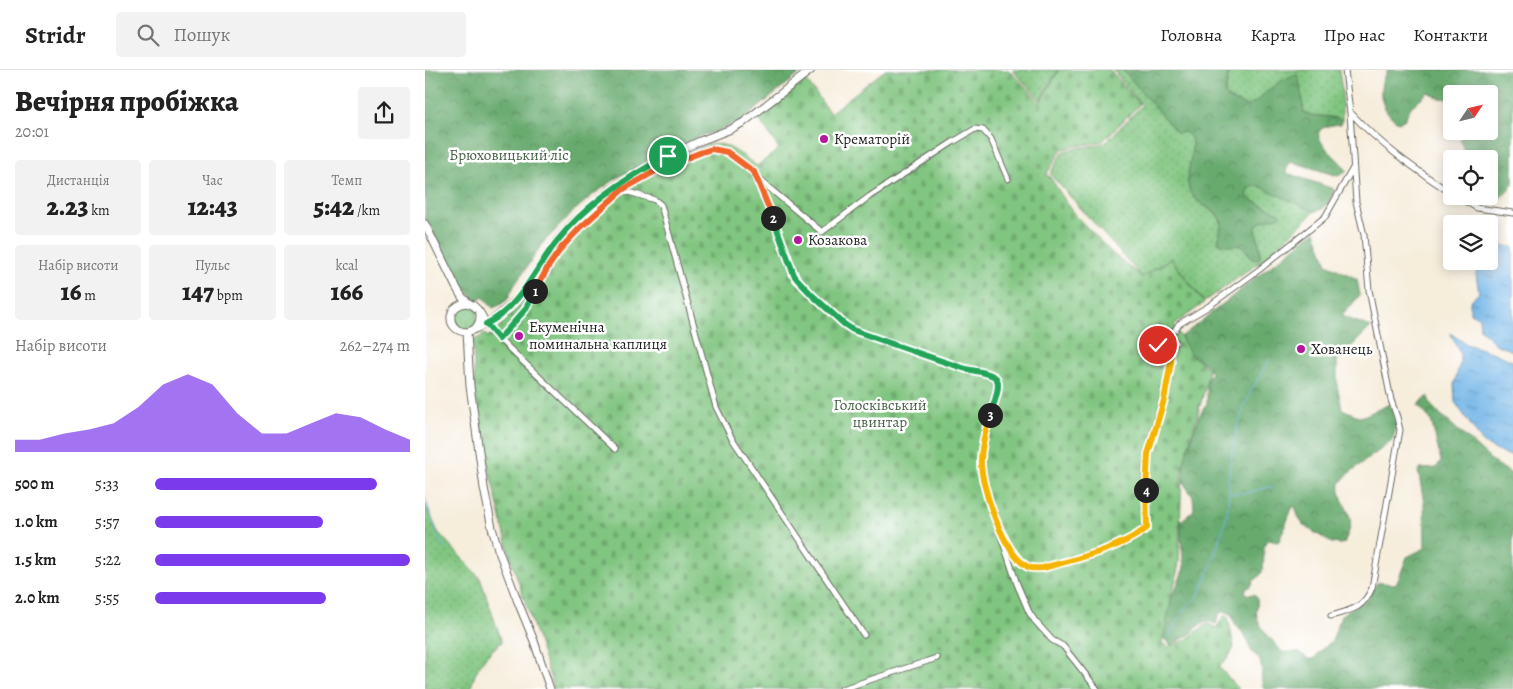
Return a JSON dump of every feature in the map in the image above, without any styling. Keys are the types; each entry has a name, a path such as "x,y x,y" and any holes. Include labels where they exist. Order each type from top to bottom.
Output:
{"street":[{"path":"456,287 458,300 451,316 453,324 459,331 470,331 493,320 519,298 557,241 573,223 611,190 643,169 744,122 811,70"},
{"path":"1331,616 1358,608 1368,598 1372,588 1400,430 1391,400 1369,290 1364,235 1356,202 1345,70"},
{"path":"1350,113 1367,131 1443,187"},
{"path":"756,176 822,232 870,196 975,129 983,130 991,139 1008,179"},
{"path":"499,339 525,310 548,267 562,247 622,190 661,168 694,154 712,149 727,152 754,172 794,275 812,295 844,324 853,330 960,367 992,375 998,380 999,385 982,442 981,462 984,485 1019,590 1032,617 1052,640 1063,646 1097,689"},
{"path":"1175,330 1179,324 1209,306 1260,269 1325,217 1353,167"},
{"path":"622,190 655,200 661,205 715,405 731,437 864,635"},
{"path":"1472,205 1477,208 1513,213"},
{"path":"425,224 462,297 475,306 486,324 499,339 615,448"},
{"path":"453,310 461,304 470,304"},
{"path":"480,313 479,323 470,331 470,386 484,488 498,549 534,641 550,689"},
{"path":"1169,350 1175,342"},
{"path":"998,525 1017,558 1028,567 1035,569 1111,548 1125,542 1147,528 1146,471 1148,454 1164,400 1171,362 1169,350 1158,345 1149,344"},
{"path":"843,689 937,658"}],"green space":[{"name":"Брюховицький ліс","path":"425,70 804,70 743,120 666,151 646,164 622,175 595,193 575,210 543,243 514,286 507,300 493,308 483,297 478,301 469,294 425,219"},
{"name":"Голосківський цвинтар","path":"885,70 1009,70 1040,102 1059,70 1110,70 1140,104 1103,141 1062,149 1046,175 1050,177 1074,214 1112,253 1142,277 1171,259 1204,303 1174,325 1191,355 1209,368 1182,469 1179,563 1162,643 1168,647 1186,640 1205,625 1209,624 1216,628 1225,615 1228,617 1234,647 1230,655 1219,667 1239,689 554,689 510,556 490,473 475,392 473,341 485,334 487,337 493,333 525,300 559,242 570,229 615,191 699,148 711,144 728,147 757,166 779,149 758,118 806,80 830,113"},
{"path":"1012,70 1058,70 1040,100"},
{"path":"1113,70 1123,70 1177,132 1185,132 1191,138 1192,150 1188,175 1189,188 1194,198 1216,214 1221,221 1220,244 1241,246 1254,260 1260,258 1256,226 1260,222 1281,215 1251,200 1246,194 1252,186 1260,186 1276,192 1315,211 1266,258 1204,302 1171,258 1142,277 1050,174 1063,151 1105,143 1142,105"},
{"path":"1123,70 1230,70 1225,94 1229,99 1247,106 1254,103 1279,83 1296,74 1299,79 1304,113 1334,118 1342,122 1341,124 1327,126 1320,131 1319,136 1322,143 1347,171 1338,176 1292,162 1289,163 1287,173 1334,189 1325,207 1318,211 1313,211 1259,186 1250,188 1246,194 1251,200 1281,215 1257,225 1260,256 1258,259 1253,260 1248,251 1243,247 1225,245 1219,242 1220,219 1213,211 1195,199 1189,189 1188,176 1192,150 1191,138 1185,132 1177,133"},
{"path":"1230,70 1339,70 1342,91 1342,121 1304,113 1298,76 1279,83 1250,106 1233,101 1225,94"},
{"path":"1388,70 1513,70 1513,184 1498,198 1498,150 1464,150 1460,140 1498,140 1498,85 1443,85 1443,98 1428,92 1411,107 1404,120 1398,122 1383,105 1381,91 1384,77"},
{"path":"1315,231 1327,264 1357,279 1360,295 1342,316 1371,327 1337,361 1337,385 1342,409 1361,417 1390,404 1397,426 1392,441 1349,473 1340,483 1341,495 1351,522 1344,543 1332,543 1304,526 1293,506 1279,541 1269,540 1265,543 1261,574 1245,591 1248,595 1254,594 1256,596 1259,621 1264,631 1282,652 1300,652 1308,659 1314,659 1332,641 1341,615 1368,599 1377,583 1397,583 1407,557 1425,548 1424,502 1418,471 1436,468 1441,461 1431,420 1418,405 1428,396 1430,404 1438,412 1490,459 1513,475 1513,689 1264,689 1259,660 1252,652 1243,633 1235,625 1228,612 1223,611 1218,616 1216,624 1209,621 1204,622 1189,635 1170,645 1161,636 1166,613 1184,568 1181,521 1194,508 1193,497 1183,482 1184,454 1190,443 1199,416 1207,403 1207,379 1211,373 1205,363 1191,355 1181,337"},
{"path":"461,304 477,309 476,327 459,331 451,315"},
{"path":"425,503 438,532 480,578 502,642 482,662 475,675 471,689 425,689"}],"water":[{"path":"1498,245 1513,247 1513,351 1497,345 1480,329 1479,317 1470,313 1470,301 1479,293 1477,270 1498,270"},
{"path":"1450,333 1466,344 1513,361 1513,456 1503,454 1483,443 1455,402 1454,384 1460,363 1460,353"}],"waterway":[{"path":"1169,637 1181,614 1197,597 1211,566 1227,513 1231,457 1238,427 1247,400 1270,360"},
{"path":"1230,493 1246,493 1274,486"},
{"path":"425,496 438,536 446,550"}],"place":[{"name":"Крематорій","path":"824,139"},
{"name":"Козакова","path":"798,240"},
{"name":"Екуменічна поминальна каплиця","path":"519,336"},
{"name":"Хованець","path":"1301,349"}],"route":[{"path":"668,156 643,169 611,190 573,223 557,241 519,298 486,324 493,333 499,339 522,315 548,267 562,247 622,190 661,168 702,152 712,149 727,152 754,172 794,275 812,295 844,324 853,330 922,355 992,375 998,380 998,390 982,442 981,462 984,485 998,525 1014,554 1028,567 1035,569 1043,568 1103,551 1125,542 1147,528 1146,471 1148,454 1164,400 1171,362 1170,351 1158,345"}]}
